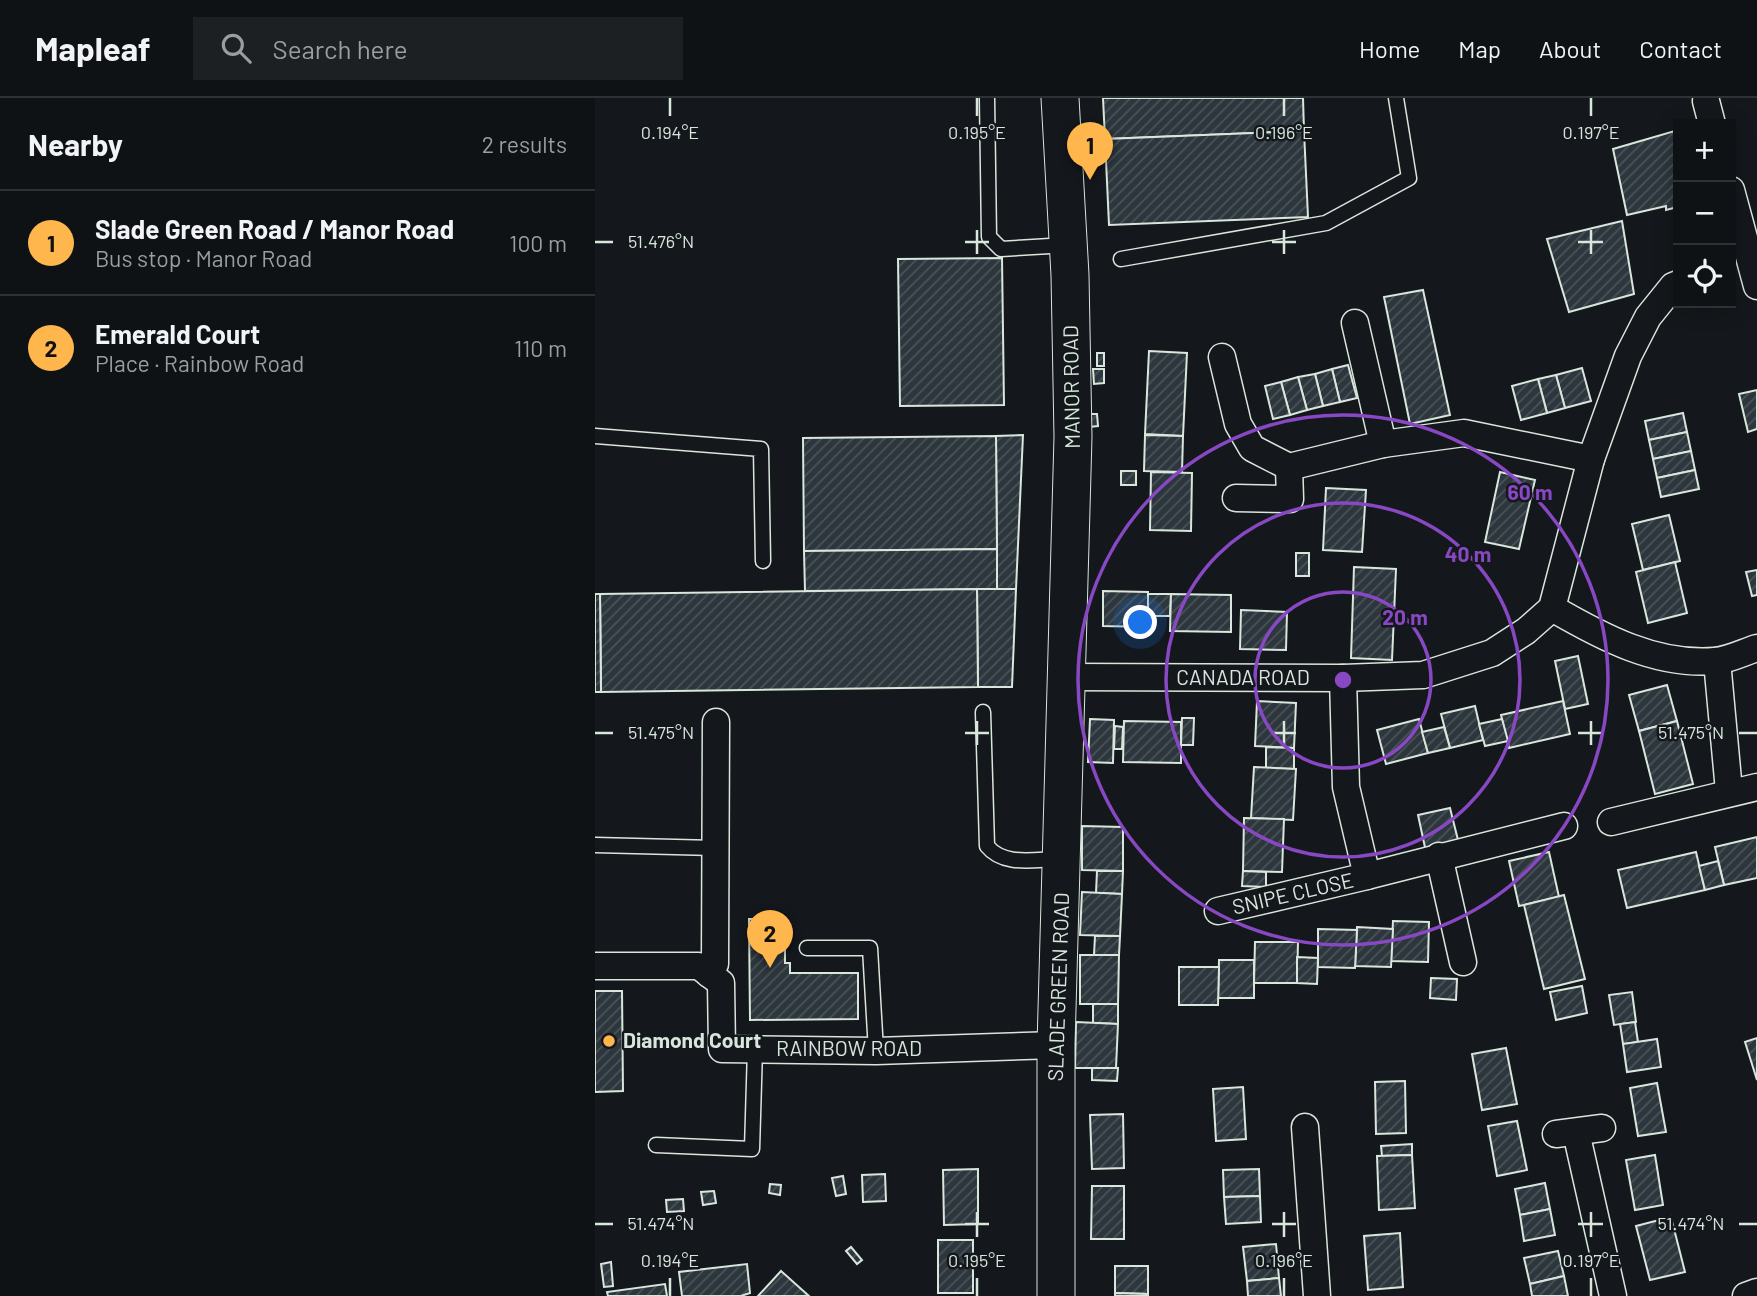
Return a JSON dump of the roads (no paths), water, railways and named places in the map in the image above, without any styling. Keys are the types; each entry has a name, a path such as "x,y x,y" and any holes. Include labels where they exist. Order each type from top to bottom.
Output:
{"street":[{"name":"MANOR ROAD","path":"1060,98 1068,245 1073,437 1066,677"},
{"path":"1736,217 1747,276"},
{"path":"1673,286 1648,317 1628,356 1591,459 1552,608 1602,637 1658,656 1717,661 1757,648"},
{"path":"1355,323 1383,444"},
{"path":"1222,357 1238,424 1252,448 1289,467 1383,444 1464,433 1591,459"},
{"path":"1236,498 1290,499 1289,467"},
{"name":"CANADA ROAD","path":"1066,677 1343,678 1423,675 1492,653 1526,631 1552,608"},
{"path":"1717,661 1729,791"},
{"name":"SLADE GREEN ROAD","path":"1056,1296 1056,1045 1066,677"},
{"name":"SNIPE CLOSE","path":"1343,678 1346,787 1367,876"},
{"path":"595,966 699,966 709,974 715,964 716,722"},
{"path":"1611,822 1729,791 1757,787"},
{"name":"SNIPE CLOSE","path":"1218,911 1564,826"},
{"path":"1439,856 1462,962"},
{"name":"RAINBOW ROAD","path":"709,974 721,983 722,1049 876,1051 1056,1045"},
{"path":"1305,1127 1317,1296"},
{"path":"1578,1131 1613,1296"},
{"path":"1746,1296 1757,1292"}],"lane":[{"path":"987,98 989,237 1002,249 1068,245"},
{"path":"1121,259 1326,223 1409,178 1397,98"},
{"path":"595,436 761,449 763,561"},
{"path":"983,712 987,846 1000,857 1009,860 1063,859"},
{"path":"595,845 715,848"},
{"path":"807,948 870,948 876,1051"},
{"path":"656,1145 752,1149 755,1049"}],"place":[{"name":"Slade Green Road / Manor Road","path":"1090,180"},
{"name":"Emerald Court","path":"770,968"},
{"name":"Diamond Court","path":"609,1041"}]}
